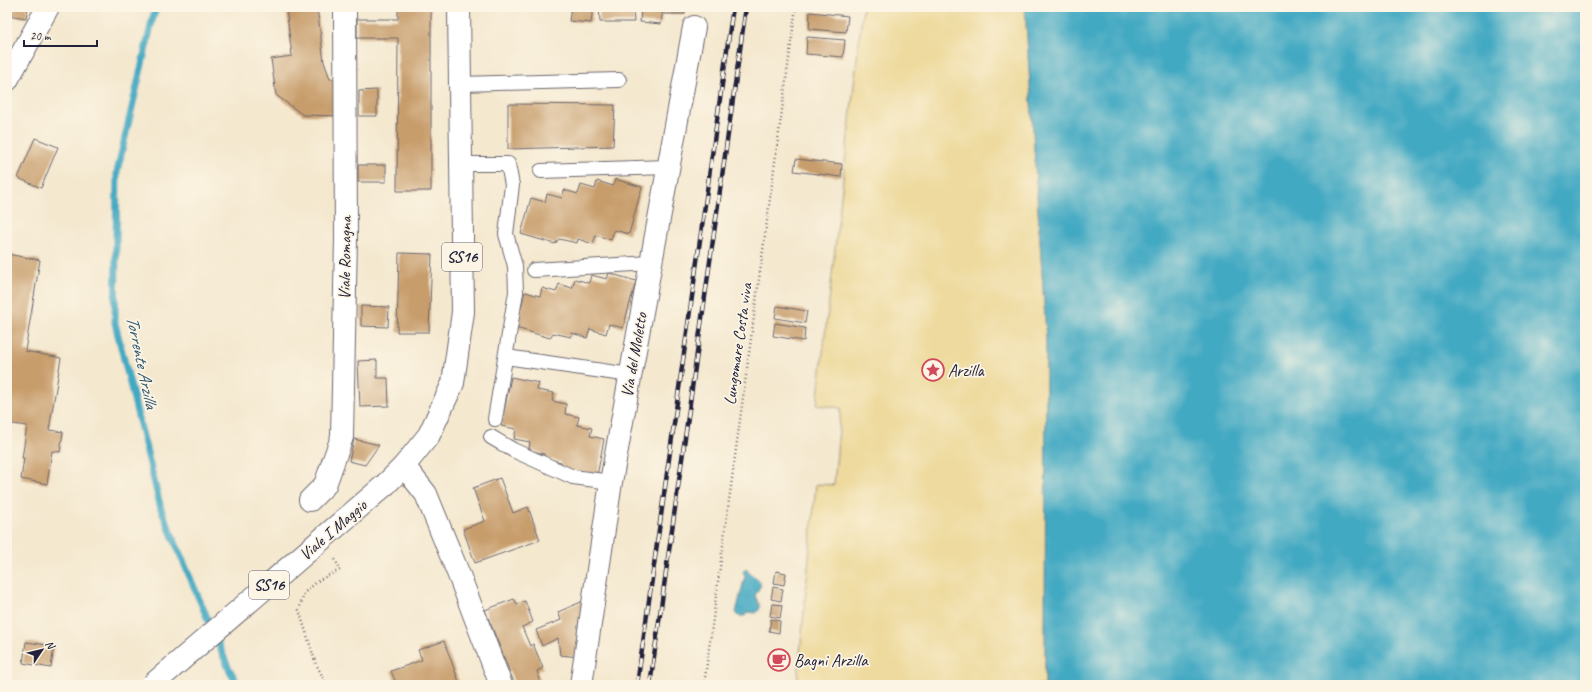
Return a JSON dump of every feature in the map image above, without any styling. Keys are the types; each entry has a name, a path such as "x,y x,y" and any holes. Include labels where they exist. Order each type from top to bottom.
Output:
{"street":[{"path":"7,80 48,7"},
{"name":"Viale Romagna","path":"310,500 324,485 342,437 346,238 346,7"},
{"name":"SS16","path":"404,466 429,435 453,383 463,312 459,7"},
{"name":"Via del Moletto","path":"581,685 611,482 694,27"},
{"path":"404,466 426,494 459,574 501,685"},
{"name":"Viale I Maggio","path":"152,685 386,484 404,466"}],"lane":[{"path":"460,84 619,80"},
{"path":"461,164 508,164 512,185 506,234 515,266 516,292 495,419"},
{"path":"541,171 668,167"},
{"path":"534,270 651,262"},
{"path":"506,357 630,375"},
{"path":"491,437 513,450 573,477 611,482"}],"path":[{"name":"Lungomare Costa viva","path":"704,685 796,7"},
{"path":"326,685 316,664 299,610 304,593 319,580 340,570"}],"sand":[{"name":"Arzilla","path":"863,7 1025,7 1046,335 1045,685 797,685 816,484 834,485 841,408 817,405"}],"water":[{"path":"1025,7 1585,7 1585,685 1045,685 1046,335"},
{"path":"746,568 747,571 761,584 755,596 760,606 759,610 755,613 747,612 745,616 738,616 736,612 745,576 743,571"}],"building":[{"path":"7,7 28,7 26,18 7,15"},
{"path":"286,7 317,7 324,62 330,79 341,79 341,116 303,115 276,95 271,59 292,56"},
{"path":"398,7 431,7 431,191 397,191 398,38 357,38 357,19 398,19"},
{"path":"571,7 593,7 591,23 569,21"},
{"path":"599,7 633,7 634,22 600,22"},
{"path":"641,7 663,7 661,24 640,22"},
{"path":"664,7 686,7 685,14 664,14"},
{"path":"810,12 848,16 846,32 809,29"},
{"path":"807,37 845,40 843,57 806,54"},
{"path":"377,90 377,116 359,116 359,91"},
{"path":"508,104 615,105 613,146 508,149"},
{"path":"35,138 58,147 41,188 18,178"},
{"path":"796,159 842,164 841,177 794,171"},
{"path":"358,165 386,165 386,182 358,182"},
{"path":"615,179 642,187 629,234 614,230 611,240 596,235 593,244 578,239 577,243 559,239 555,244 521,234 531,198 545,202 547,194 562,198 564,190 578,194 581,185 595,189 597,181 613,186"},
{"path":"399,253 432,254 429,332 397,332"},
{"path":"7,254 40,260 25,351 61,358 49,430 63,432 60,452 52,451 47,484 21,479 24,458 22,458 27,426 7,423"},
{"path":"609,273 636,281 623,328 609,324 606,334 590,329 587,338 572,333 571,337 553,333 550,338 516,328 525,292 540,296 542,288 556,292 559,284 572,288 575,279 589,283 591,275 607,279"},
{"path":"361,306 389,307 388,327 361,326"},
{"path":"777,306 807,311 805,323 775,318"},
{"path":"775,323 805,328 804,341 773,336"},
{"path":"377,360 377,378 388,378 389,406 360,407 358,361"},
{"path":"511,377 539,383 537,390 554,393 552,401 566,404 565,414 579,417 577,425 592,428 590,436 604,439 597,476 562,468 561,462 544,458 544,454 529,450 530,442 514,439 516,429 501,426"},
{"path":"354,439 379,445 365,465 349,461"},
{"path":"500,478 513,513 528,507 540,540 475,563 463,529 485,521 473,488"},
{"path":"776,571 786,573 784,585 774,583"},
{"path":"773,587 783,589 781,601 771,599"},
{"path":"514,599 517,604 525,601 533,622 522,627 530,646 533,644 543,668 537,671 542,685 515,685 485,610"},
{"path":"588,599 579,657 560,655 558,638 542,646 536,630 561,620 558,612"},
{"path":"772,604 782,605 780,618 770,616"},
{"path":"771,619 780,621 779,633 769,631"},
{"path":"444,641 459,682 450,685 397,685 391,671 422,660 418,650"},
{"path":"26,642 54,646 51,668 23,663"}],"waterway":[{"name":"Torrente Arzilla","path":"157,7 153,17 117,172 115,323 161,509 228,667 238,685"}],"railway":[{"path":"637,685 733,7"},
{"path":"650,685 746,7"}],"place":[{"name":"Arzilla","path":"933,370"},
{"name":"Bagni Arzilla","path":"779,660"}]}
